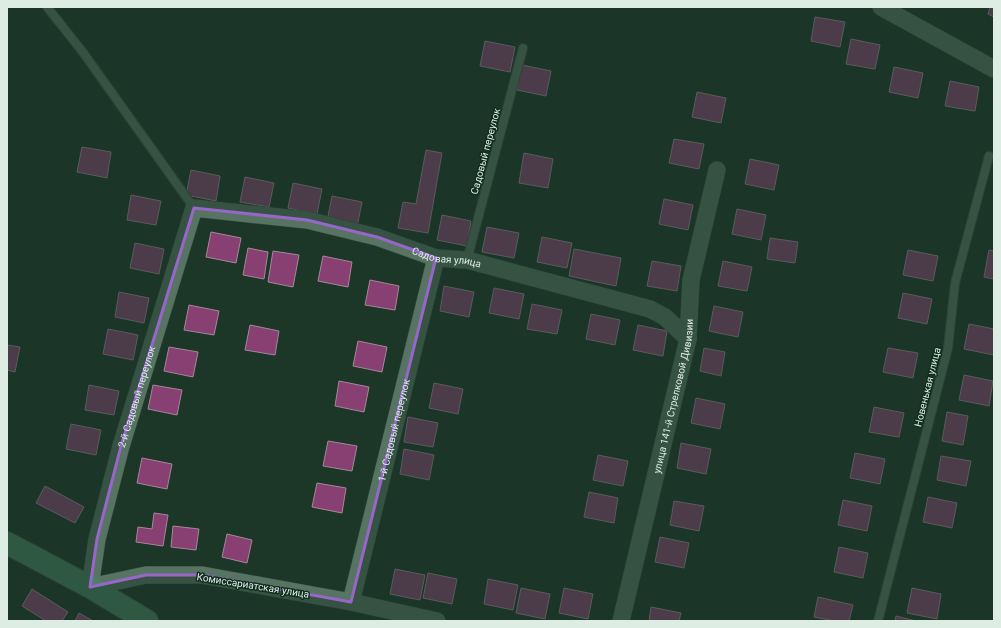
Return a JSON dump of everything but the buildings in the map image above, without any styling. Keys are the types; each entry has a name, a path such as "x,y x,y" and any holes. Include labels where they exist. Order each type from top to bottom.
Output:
{"main road":[{"path":"7,543 90,587 147,621"}],"street":[{"path":"881,7 994,70"},
{"name":"улица 141-й Стрелковой Дивизии","path":"621,621 688,339 691,280 718,170"},
{"name":"Садовая улица","path":"194,208 307,220 377,238 436,258 467,260 650,309 665,317 688,339"},
{"name":"2-й Садовый переулок","path":"90,587 97,539 121,446 194,208"},
{"name":"1-й Садовый переулок","path":"351,602 436,258"},
{"name":"Комиссариатская улица","path":"90,587 146,575 202,575 351,602 437,621"}],"lane":[{"path":"47,7 82,51 194,208"},
{"name":"Садовый переулок","path":"467,260 523,48"},
{"name":"Новенькая улица","path":"878,621 948,348 955,283 989,156"}],"highlighted area":[{"path":"194,208 307,220 377,237 436,258 351,602 202,575 146,575 90,587 97,539 121,446"}]}
